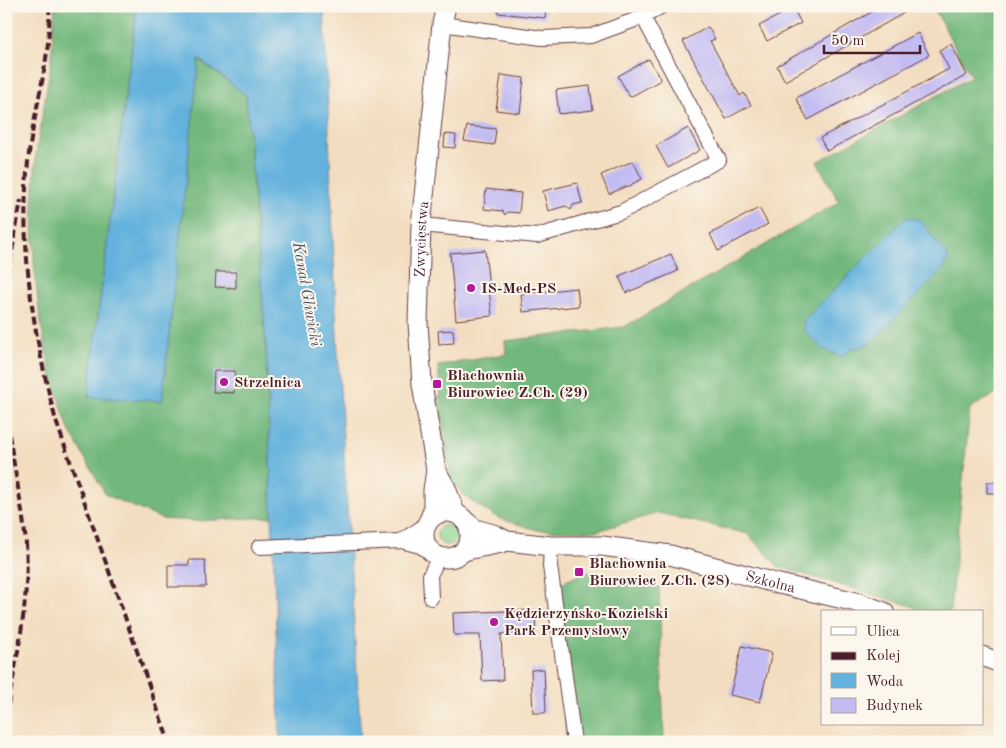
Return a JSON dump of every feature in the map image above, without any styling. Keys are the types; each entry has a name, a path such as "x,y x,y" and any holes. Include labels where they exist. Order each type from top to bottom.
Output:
{"street":[{"path":"444,15 542,38 592,36 643,17 662,6"},
{"name":"Zwycięstwa","path":"428,522 433,510 436,470 422,384 418,322 421,225 444,15"},
{"path":"421,225 537,236 621,212 719,160 643,17"},
{"name":"Zwycięstwa","path":"436,470 460,517"},
{"path":"262,547 401,541 420,546 435,555 452,558 464,551 470,533 460,517 442,512 401,541"},
{"name":"Szkolna","path":"460,517 475,529 493,534 507,541 551,546 602,546 670,555 856,602 878,610"},
{"path":"428,522 423,532 424,540 427,548 435,555"},
{"name":"Szkolna","path":"464,551 474,547 492,546 507,541"},
{"path":"551,546 550,566 574,742"},
{"path":"431,598 430,575 435,555"},
{"path":"984,657 1000,663"}],"green space":[{"path":"55,6 137,6 88,397 162,400 198,59 246,95 266,345 272,517 197,521 162,519 106,495 69,430 50,371 40,319 34,265 33,204 36,153 51,63"},
{"path":"933,6 1000,6 1000,392 970,408 950,610 919,610 912,606 779,567 748,534 658,513 597,531 537,530 498,518 469,500 452,483 438,397 441,397 438,366 506,354 505,341 624,327 839,202 817,162 971,77"},
{"path":"447,525 454,528 457,535 454,542 447,545 440,542 437,535 440,528"},
{"path":"586,572 659,587 664,742 566,742 561,583"}],"water":[{"name":"Kanał Gliwicki","path":"137,6 324,6 337,337 361,742 280,742 266,345 246,95 199,59 162,401 88,397"},
{"path":"906,217 919,219 948,256 943,269 874,340 862,347 852,348 843,357 823,349 804,331 804,320"}],"building":[{"path":"498,6 546,6 545,18 498,13"},
{"path":"882,6 916,6 785,81 777,66"},
{"path":"793,8 801,23 767,41 759,26"},
{"path":"708,27 715,39 710,41 740,96 744,93 751,105 726,119 683,41"},
{"path":"918,33 929,55 808,120 796,98"},
{"path":"951,44 967,75 827,151 820,138 949,69 939,50"},
{"path":"649,59 661,80 630,97 618,76"},
{"path":"501,75 524,78 520,113 496,110"},
{"path":"590,86 593,110 559,114 556,90"},
{"path":"467,126 496,129 494,145 464,141"},
{"path":"688,128 700,150 668,168 656,146"},
{"path":"445,134 456,135 455,148 444,147"},
{"path":"633,161 642,179 630,187 627,186 609,194 601,175"},
{"path":"577,183 582,203 573,205 571,210 566,206 548,211 543,191"},
{"path":"486,189 521,193 519,213 508,212 505,215 503,211 484,209"},
{"path":"759,208 768,224 718,251 710,234"},
{"name":"IS-Med-PS","path":"485,250 492,316 456,320 450,253"},
{"path":"671,254 678,271 626,293 619,276"},
{"path":"216,272 236,272 236,288 215,287"},
{"path":"577,288 579,306 523,312 521,294"},
{"path":"453,330 454,343 439,344 438,331"},
{"path":"214,371 235,371 234,393 213,392"},
{"path":"987,482 997,482 997,493 987,493"},
{"path":"189,560 205,560 206,587 168,587 168,565 189,565"},
{"path":"535,610 536,633 501,634 503,680 482,681 480,635 454,635 453,613"},
{"path":"742,646 772,653 760,702 730,695"},
{"path":"544,669 546,713 533,713 531,670"}],"railway":[{"path":"49,6 46,61 29,153 26,187 25,221 34,322 56,421 169,742"},
{"path":"6,286 21,200"},
{"path":"6,411 24,527 27,566 21,631 6,716"}],"place":[{"name":"IS-Med-PS","path":"471,288"},
{"name":"Strzelnica","path":"224,382"},
{"name":"Blachownia Biurowiec Z.Ch. (29)","path":"437,384"},
{"name":"Blachownia Biurowiec Z.Ch. (28)","path":"579,572"},
{"name":"Kędzierzyńsko-Kozielski Park Przemysłowy","path":"494,622"}]}
